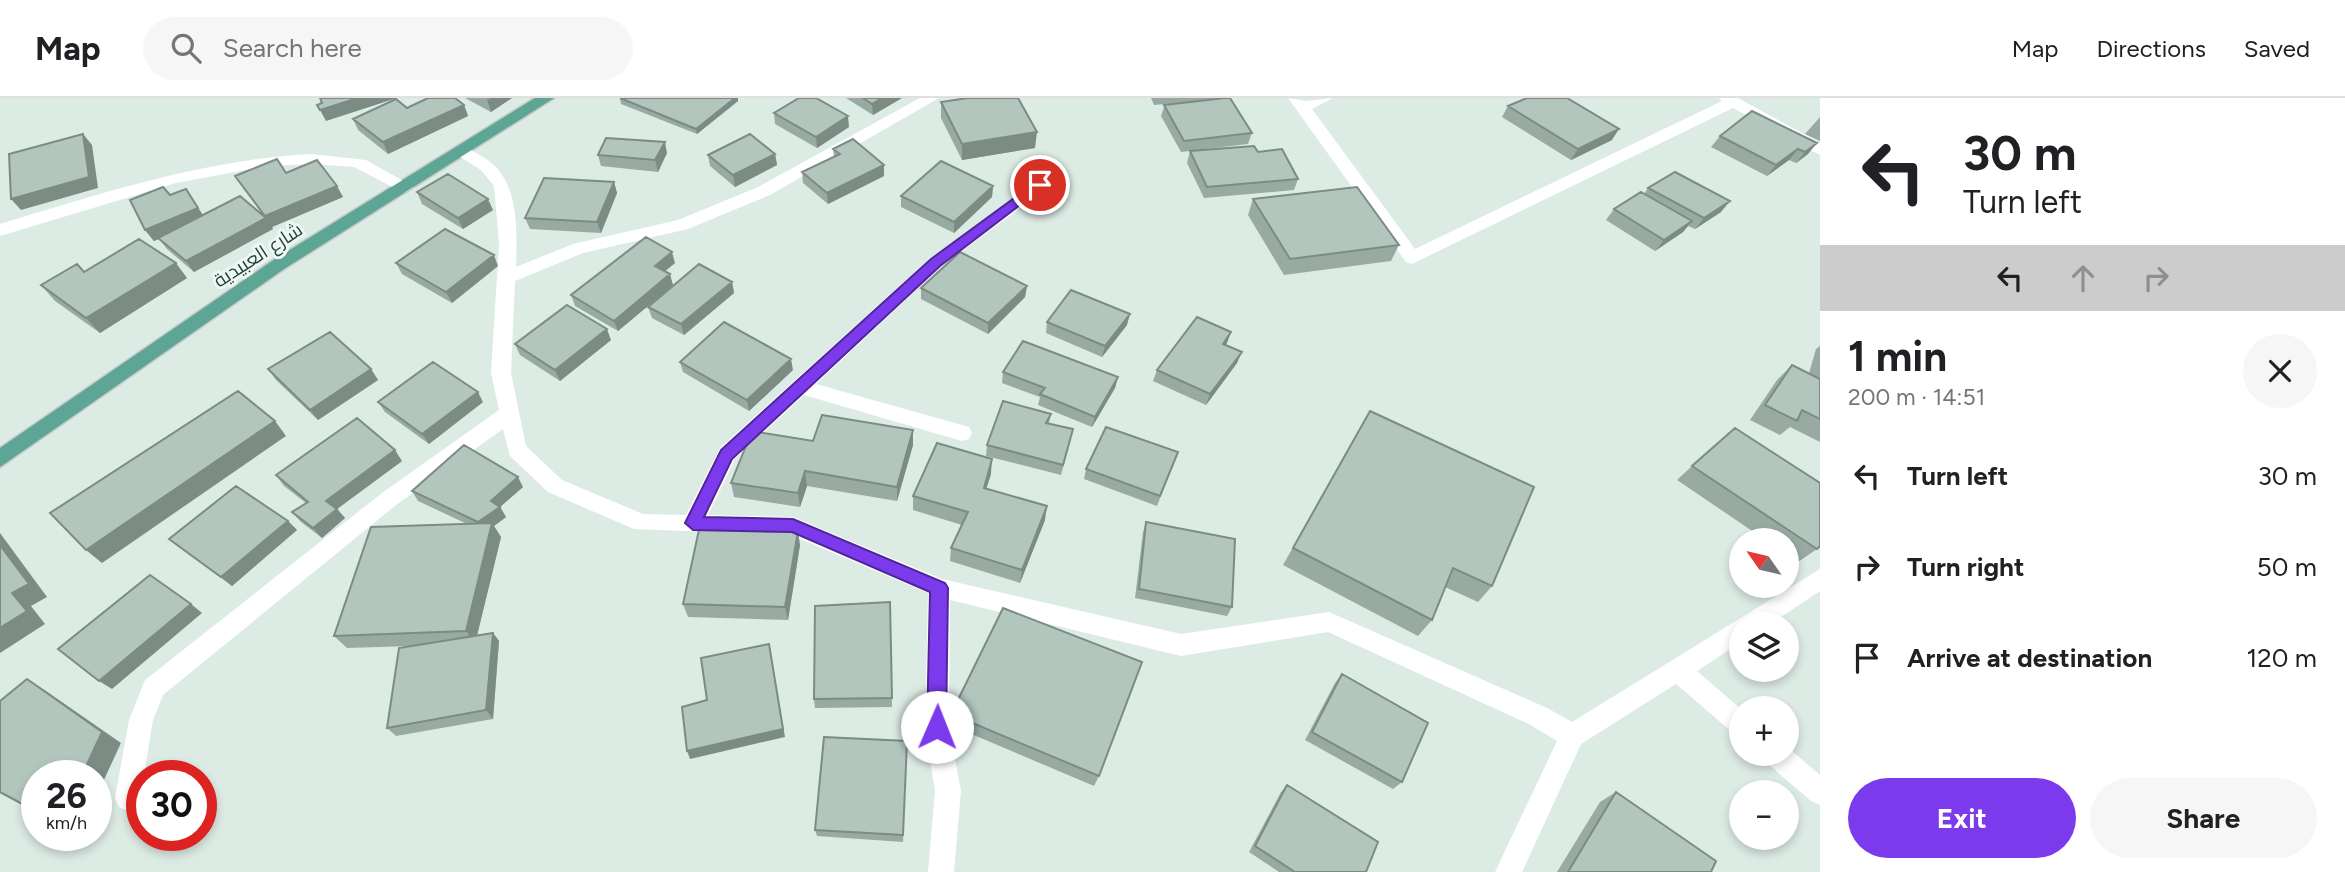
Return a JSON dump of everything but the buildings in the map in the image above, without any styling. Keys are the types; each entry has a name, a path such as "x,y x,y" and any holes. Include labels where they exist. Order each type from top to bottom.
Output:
{"main road":[{"name":"شارع العبيدية","path":"0,458 278,265 546,98"}],"street":[{"path":"506,278 579,248 682,225 729,206 764,191 931,98"},
{"path":"1325,98 1299,103 1412,258 1730,100 1820,150"},
{"path":"463,152 487,166 502,185 508,244 502,373 517,450 555,486 642,523 793,526 939,588 1181,645 1329,622 1538,716 1572,736"},
{"path":"0,230 215,168 308,160 356,162 406,187"},
{"path":"693,523 727,454 936,262 1040,185"},
{"path":"801,387 962,433"},
{"path":"134,760 141,720 154,688 221,631 295,576 389,499 510,412"},
{"path":"1770,612 1820,579"},
{"path":"939,588 937,727 948,791 941,872"},
{"path":"1508,872 1572,736 1729,638"},
{"path":"1678,670 1729,714"},
{"path":"1790,766 1820,792"}],"route":[{"path":"937,727 939,588 793,526 693,523 727,454 936,262 1040,185"}]}
